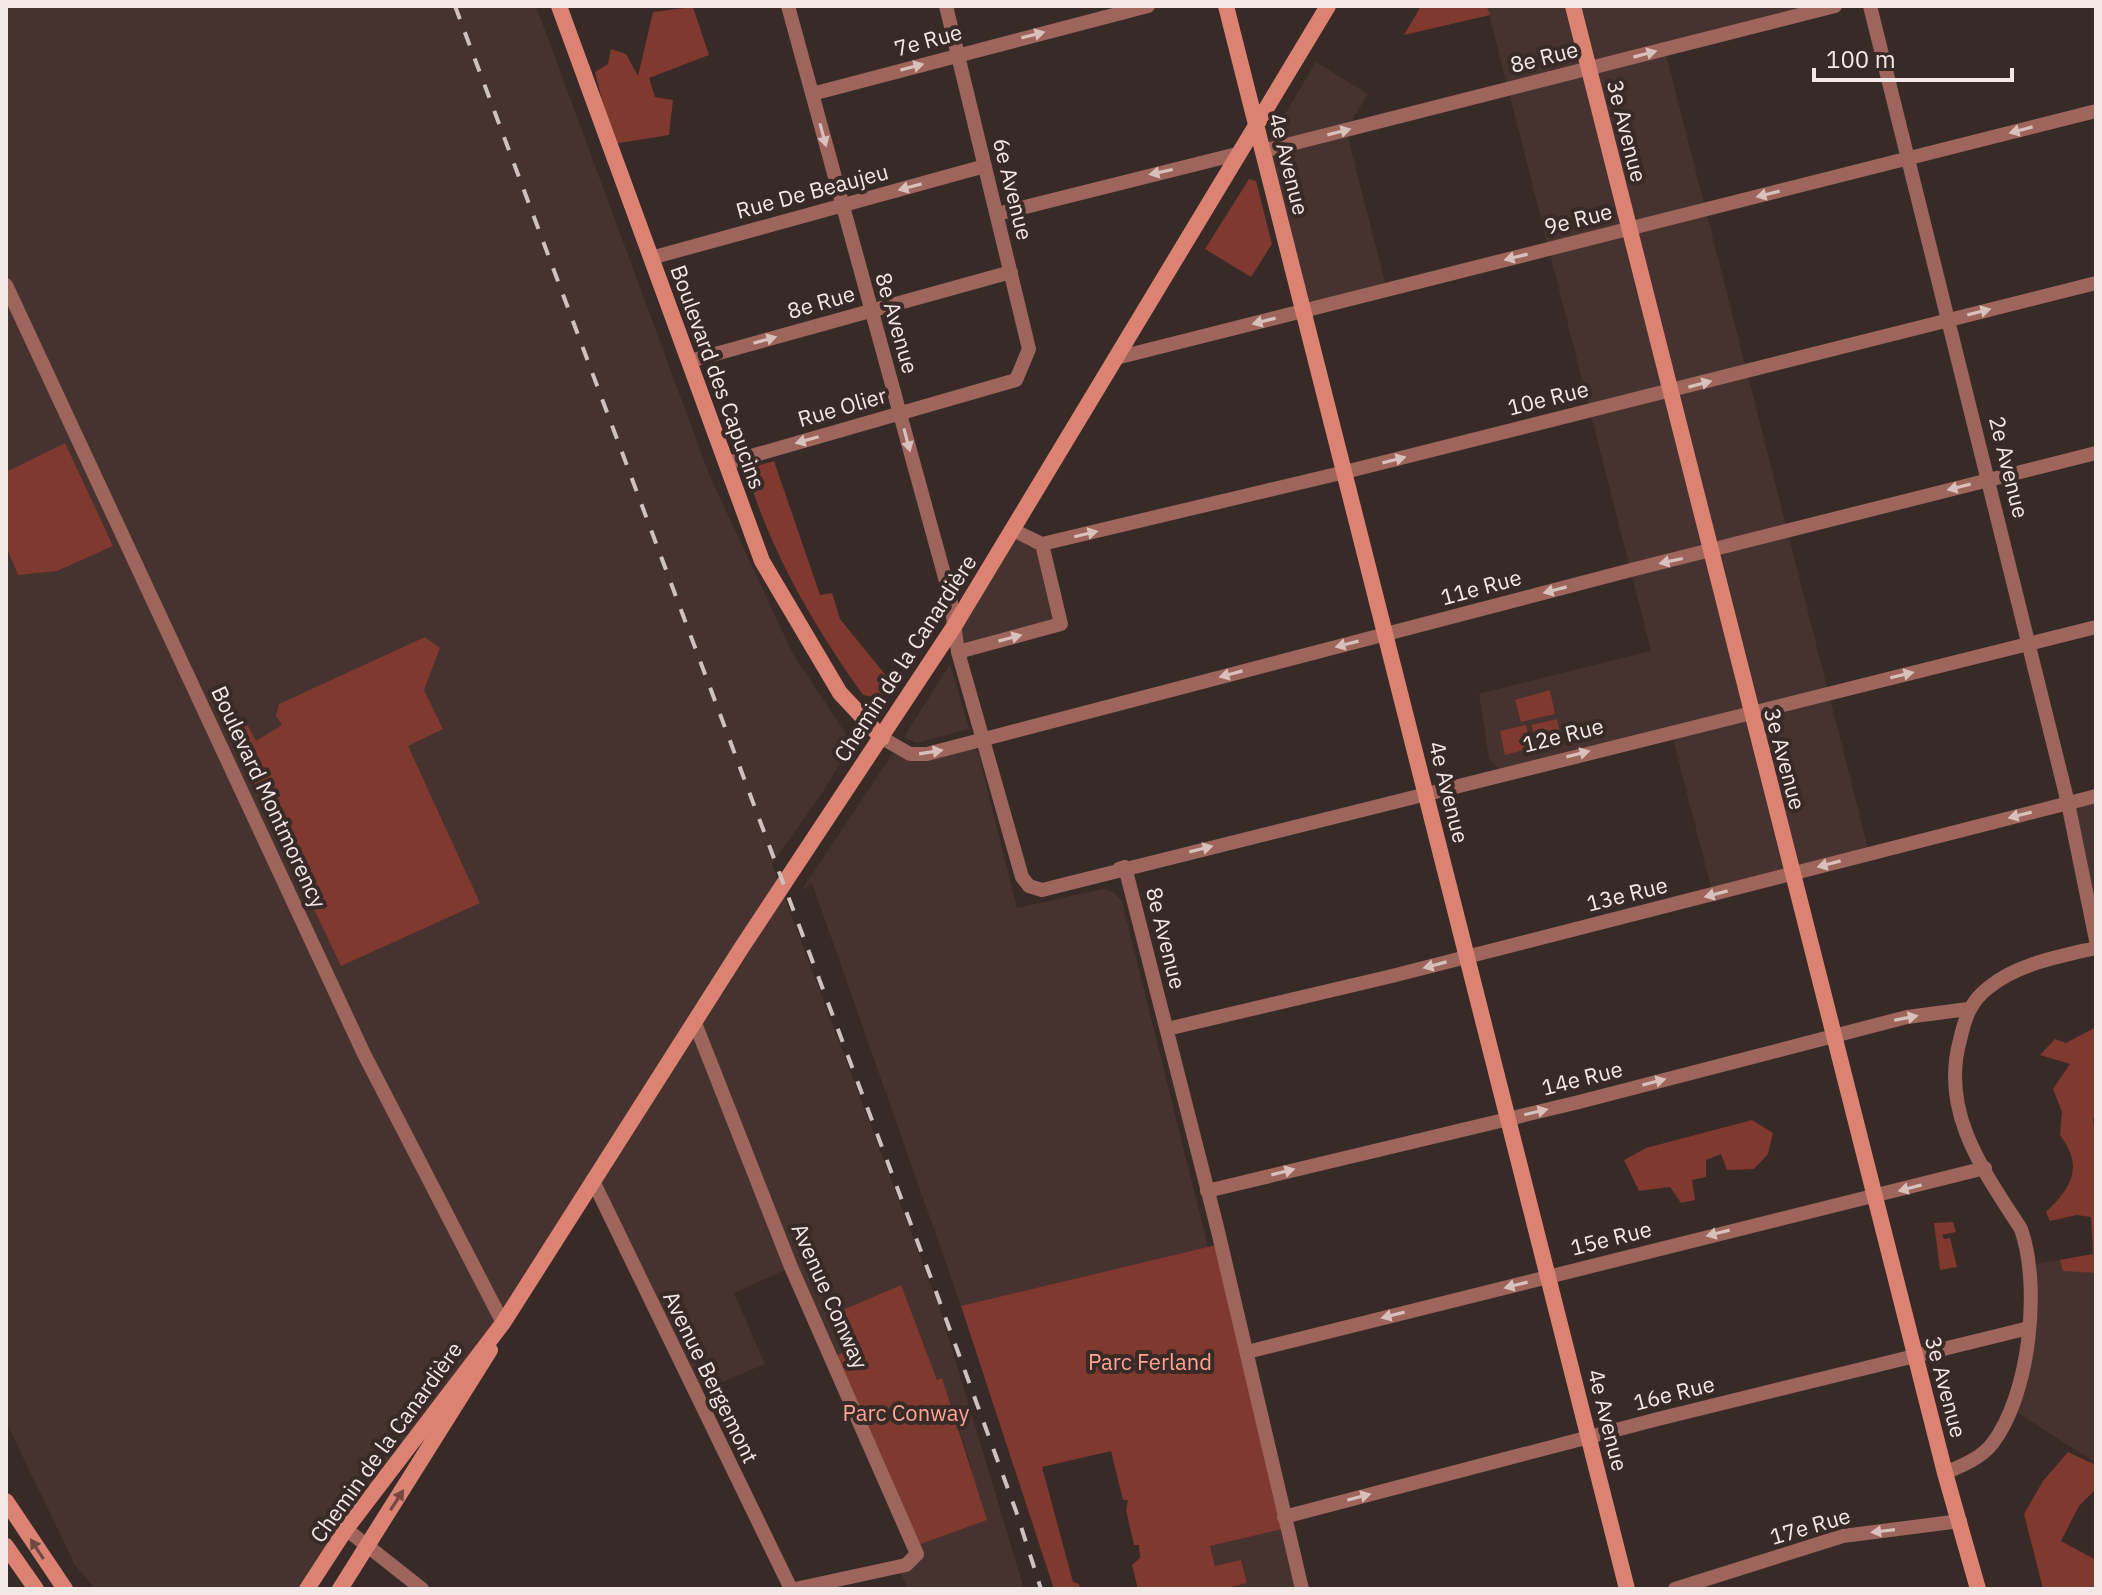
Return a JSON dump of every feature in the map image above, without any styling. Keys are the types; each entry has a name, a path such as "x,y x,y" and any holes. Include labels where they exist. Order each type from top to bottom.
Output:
{"street":[{"name":"Boulevard des Capucins","path":"559,6 762,561 840,693 882,738"},
{"name":"8e Avenue","path":"788,6 950,596 958,652 1022,877 1029,886 1042,890 1125,867 1188,1111 1302,1589"},
{"name":"6e Avenue","path":"946,6 1029,349 1016,380"},
{"name":"7e Rue","path":"812,94 1148,6"},
{"name":"4e Avenue","path":"1226,6 1388,634 1627,1589"},
{"name":"Chemin de la Canardière","path":"307,1589 346,1529 503,1323 953,628 1328,6"},
{"name":"3e Avenue","path":"1573,6 1749,712 1915,1359 1978,1589"},
{"name":"8e Rue","path":"1263,151 1835,6"},
{"name":"2e Avenue","path":"1870,6 2068,803 2096,940"},
{"name":"9e Rue","path":"1116,358 2096,111"},
{"path":"997,214 1237,154"},
{"name":"Rue De Beaujeu","path":"651,258 985,166"},
{"name":"8e Rue","path":"690,361 1011,272"},
{"name":"10e Rue","path":"1042,544 1670,392 2096,283"},
{"name":"Boulevard Montmorency","path":"6,285 364,1054 503,1323"},
{"name":"Rue Olier","path":"727,463 1016,380"},
{"name":"11e Rue","path":"882,738 910,754 985,740 2096,453"},
{"path":"958,652 1061,624 1042,544 1013,530"},
{"name":"12e Rue","path":"1125,867 2096,627"},
{"name":"13e Rue","path":"1167,1029 1468,956 2096,796"},
{"path":"1945,1473 1979,1456 1992,1444 2016,1394 2029,1328 2032,1291 2027,1245 1963,1131 1952,1090 1956,1052 1968,1009 1989,986 2017,971 2096,948"},
{"name":"14e Rue","path":"1207,1191 1907,1017 1968,1009"},
{"name":"Avenue Conway","path":"695,1023 791,1267 917,1554 906,1565 793,1589"},
{"name":"15e Rue","path":"1247,1352 1985,1168"},
{"name":"Avenue Bergemont","path":"594,1183 793,1589"},
{"name":"Chemin de la Canardière","path":"340,1589 479,1371 503,1323"},
{"name":"16e Rue","path":"1284,1517 2029,1328"},
{"path":"6,1501 65,1589"},
{"name":"17e Rue","path":"1675,1589 1843,1536 1960,1521"},
{"path":"346,1529 369,1544 422,1589"},
{"path":"6,1546 36,1589"}],"shaded area":[{"path":"6,6 536,6 709,474 793,654 852,743 824,790 772,864 940,1309 1024,1589 908,1589 898,1567 972,1469 942,1379 937,1380 901,1286 852,1349 831,1358 791,1267 734,1293 765,1364 694,1394 594,1183 301,1589 95,1589 75,1565 6,1422"},
{"path":"1487,6 1835,6 1665,50 1868,848 1711,887 1671,731 1502,773 1489,759 1479,694 1651,651"},
{"path":"1316,62 1368,94 1346,130 1387,290 1304,311 1263,151"},
{"path":"1013,530 1042,544 1061,624 958,652 953,628"},
{"path":"950,664 969,729 917,743 904,737"},
{"path":"973,748 978,752 1017,908 1103,889 1113,892 1122,901 1208,1247 961,1306 812,883 801,891 893,753 911,761"},
{"path":"2096,796 2096,942 2068,803"},
{"path":"2096,1254 2096,1463 2010,1408 2016,1394 2029,1265"},
{"path":"1287,1528 1302,1589 1223,1589 1246,1583 1241,1561 1215,1567 1210,1546"}],"green space":[{"path":"1421,6 1487,6 1490,15 1404,35"},
{"path":"693,7 709,55 649,78 655,97 673,100 669,135 613,144 595,72 608,64 611,49 626,54 638,76 653,12"},
{"path":"1249,179 1256,181 1272,244 1251,277 1205,249"},
{"path":"65,443 113,546 57,571 18,575 6,546 6,472"},
{"path":"774,461 820,595 832,593 840,619 888,678 885,683 890,689 880,698 863,695 845,669 795,587 768,529 746,469"},
{"path":"425,637 440,648 424,690 443,729 408,746 480,903 341,966 229,730 246,722 256,741 282,725 276,716 279,704"},
{"path":"1550,690 1555,714 1521,722 1515,700"},
{"path":"1557,719 1560,733 1536,739 1531,725"},
{"path":"1526,725 1531,748 1505,755 1500,731"},
{"path":"2096,1027 2096,1118 2093,1118 2096,1146 2096,1273 2063,1271 2060,1260 2093,1254 2091,1217 2077,1215 2050,1221 2046,1212 2063,1194 2072,1176 2072,1157 2060,1135 2062,1112 2053,1089 2070,1064 2040,1055 2055,1039 2066,1043"},
{"path":"1752,1120 1773,1133 1768,1154 1754,1169 1727,1170 1721,1154 1706,1160 1706,1177 1692,1180 1695,1200 1681,1203 1670,1187 1639,1191 1624,1160 1646,1148"},
{"path":"1953,1222 1956,1232 1942,1235 1944,1239 1950,1238 1957,1267 1940,1270 1934,1223"},
{"name":"Parc Ferland","path":"1220,1244 1287,1528 1210,1546 1215,1566 1241,1560 1247,1583 1223,1589 1138,1589 1132,1565 1140,1558 1139,1545 1134,1545 1126,1510 1128,1500 1123,1500 1111,1451 1042,1467 1073,1582 1079,1584 1080,1589 1054,1589 961,1306"},
{"name":"Parc Conway","path":"901,1285 937,1380 942,1378 987,1520 915,1546 831,1358 851,1349 836,1313"},
{"path":"2068,1452 2096,1465 2096,1489 2079,1506 2061,1541 2096,1560 2096,1589 2043,1589 2024,1514 2043,1481"}],"railway":[{"path":"455,6 931,1278 1016,1511 1041,1589"}]}
